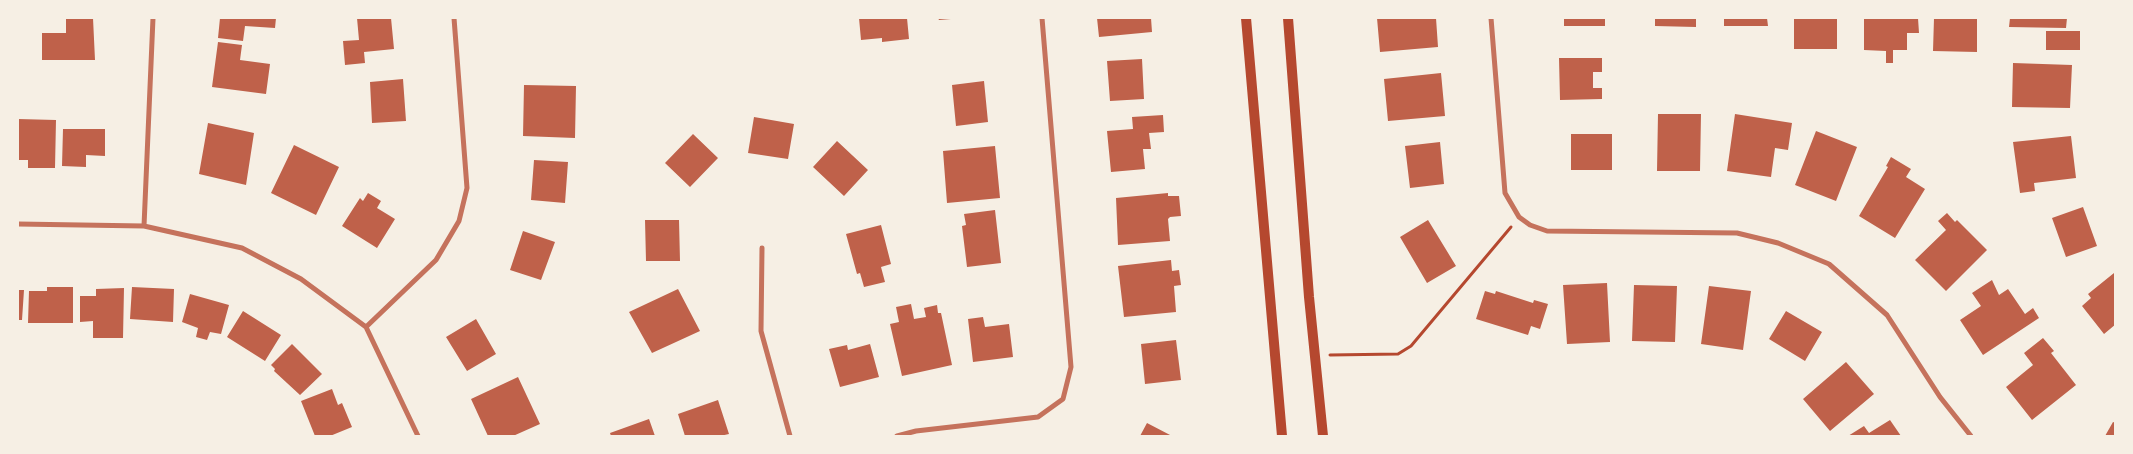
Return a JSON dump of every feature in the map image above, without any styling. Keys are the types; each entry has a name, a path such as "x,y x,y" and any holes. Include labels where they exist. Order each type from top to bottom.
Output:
{"main road":[{"path":"1246,18 1282,436"},
{"path":"1288,18 1309,297 1323,436"}],"street":[{"path":"144,226 153,18"},
{"path":"366,327 436,260 459,221 467,188 454,18"},
{"path":"896,436 916,431 1038,417 1063,399 1071,367 1042,18"},
{"path":"1491,18 1505,193 1519,216 1530,226 1548,232 1737,233 1778,243 1829,264 1887,315 1940,397 1971,436"},
{"path":"18,224 144,226 242,248 301,279 366,327 418,436"},
{"path":"762,248 761,331 790,436"}],"path":[{"path":"1316,356 1398,354 1411,346 1519,216"}],"building":[{"path":"66,18 93,18 95,60 42,60 42,33 66,33"},
{"path":"220,18 276,18 275,28 245,26 243,41 218,38"},
{"path":"357,18 391,18 394,49 364,52 365,63 345,65 343,41 359,40"},
{"path":"859,18 907,18 909,39 882,42 882,38 861,40"},
{"path":"938,18 951,18 951,19 939,20"},
{"path":"1097,18 1151,18 1152,32 1099,37"},
{"path":"1377,18 1436,18 1438,47 1380,52"},
{"path":"1564,18 1605,18 1605,26 1564,26"},
{"path":"1655,18 1696,18 1696,27 1655,26"},
{"path":"1724,18 1767,18 1768,26 1724,26"},
{"path":"1794,18 1837,18 1837,49 1794,49"},
{"path":"1864,18 1918,18 1919,33 1907,33 1907,50 1893,50 1893,63 1886,63 1886,51 1864,50"},
{"path":"1934,18 1977,18 1977,52 1933,51"},
{"path":"2010,18 2067,18 2066,28 2009,27"},
{"path":"2046,31 2080,31 2080,50 2046,50"},
{"path":"218,42 242,45 240,60 270,64 266,94 212,87"},
{"path":"1559,58 1602,58 1602,72 1593,72 1593,88 1602,88 1602,99 1560,100"},
{"path":"1142,59 1144,99 1110,101 1107,61"},
{"path":"2013,63 2072,65 2070,108 2012,107"},
{"path":"1441,73 1445,116 1388,121 1384,79"},
{"path":"403,79 406,121 372,123 370,82"},
{"path":"984,81 988,122 956,126 952,85"},
{"path":"524,85 576,86 575,138 523,136"},
{"path":"1658,114 1701,114 1700,171 1657,171"},
{"path":"1735,114 1792,123 1788,150 1775,148 1771,177 1727,171"},
{"path":"1163,115 1164,132 1149,133 1151,149 1143,149 1145,169 1111,172 1107,131 1133,129 1132,117"},
{"path":"754,117 794,124 788,159 748,153"},
{"path":"18,119 56,120 55,168 28,168 28,160 18,160"},
{"path":"208,123 254,133 246,185 199,174"},
{"path":"63,129 105,129 105,156 86,155 86,167 62,166"},
{"path":"1816,131 1857,147 1836,201 1795,185"},
{"path":"693,134 718,158 690,187 665,163"},
{"path":"1571,134 1612,134 1612,170 1571,170"},
{"path":"2071,136 2076,178 2034,183 2035,191 2020,193 2013,142"},
{"path":"837,141 868,170 844,196 813,167"},
{"path":"1440,142 1444,184 1410,188 1405,146"},
{"path":"294,145 339,167 316,215 271,193"},
{"path":"995,146 1000,198 947,203 943,151"},
{"path":"1891,157 1911,169 1906,177 1925,189 1895,238 1859,216 1888,167 1886,166"},
{"path":"534,160 568,162 565,203 531,200"},
{"path":"368,193 381,201 377,208 395,219 377,248 342,226 360,198 363,201"},
{"path":"1168,193 1168,196 1179,196 1181,216 1168,219 1170,241 1118,245 1116,198"},
{"path":"2083,207 2097,246 2066,257 2052,218"},
{"path":"995,210 1001,263 967,267 962,226 966,225 964,214"},
{"path":"1947,213 1955,222 1957,220 1987,250 1946,291 1915,260 1946,230 1938,221"},
{"path":"645,220 679,220 680,261 646,261"},
{"path":"1428,220 1456,266 1427,283 1400,237"},
{"path":"881,225 891,264 881,267 885,282 864,287 860,273 857,274 846,234"},
{"path":"523,231 555,242 541,280 510,270"},
{"path":"1171,260 1172,271 1179,270 1181,285 1174,286 1176,312 1124,317 1118,266"},
{"path":"2114,273 2116,324 2104,334 2082,306 2091,298 2088,294"},
{"path":"1992,280 1999,295 2008,289 2025,314 2033,308 2039,318 1983,355 1960,320 1981,306 1972,293"},
{"path":"1607,283 1610,342 1567,344 1563,285"},
{"path":"1634,285 1677,286 1675,342 1632,341"},
{"path":"1709,286 1751,291 1743,350 1701,344"},
{"path":"47,287 73,287 73,323 28,323 29,291 47,291"},
{"path":"132,287 174,289 173,322 130,319"},
{"path":"124,288 123,338 93,338 93,321 80,322 80,296 96,296 96,289"},
{"path":"678,289 700,331 652,353 629,312"},
{"path":"18,290 24,290 22,320 18,320"},
{"path":"1485,291 1495,294 1496,291 1533,303 1534,300 1548,304 1540,329 1531,326 1528,335 1476,319"},
{"path":"190,294 229,305 221,334 210,332 207,340 196,337 198,328 182,322"},
{"path":"911,304 914,319 926,317 924,308 937,305 938,313 941,313 952,365 902,376 890,324 899,322 896,307"},
{"path":"243,311 281,335 265,361 227,337"},
{"path":"1786,311 1822,332 1805,361 1769,339"},
{"path":"983,317 985,327 1009,324 1013,357 973,362 968,319"},
{"path":"476,319 496,354 467,371 446,337"},
{"path":"2043,338 2054,351 2051,353 2076,385 2032,420 2006,387 2033,365 2024,353"},
{"path":"1176,340 1181,380 1145,384 1141,344"},
{"path":"292,344 322,374 300,395 274,371 275,369 271,365"},
{"path":"870,344 879,377 840,387 829,349 847,345 848,350"},
{"path":"1846,362 1874,394 1830,431 1803,399"},
{"path":"518,377 540,424 513,436 488,436 471,399"},
{"path":"332,389 338,405 342,403 352,427 330,436 315,436 301,401"},
{"path":"718,400 729,434 720,436 685,436 678,414"},
{"path":"649,419 655,436 611,436 610,433"},
{"path":"1890,420 1901,436 1848,436 1864,426 1869,433"},
{"path":"2113,422 2116,423 2116,436 2105,436"},
{"path":"1147,423 1172,436 1140,436"}]}
